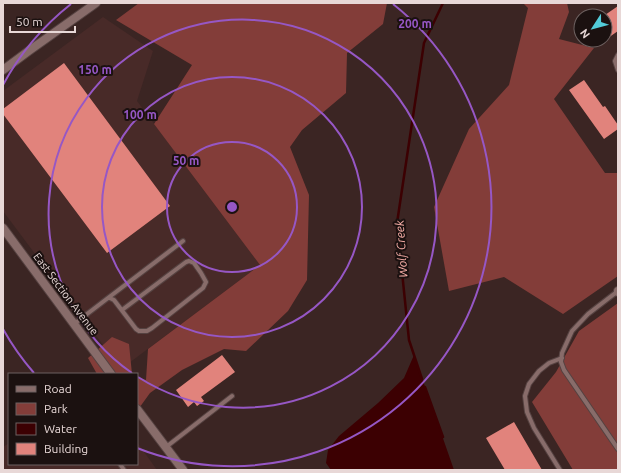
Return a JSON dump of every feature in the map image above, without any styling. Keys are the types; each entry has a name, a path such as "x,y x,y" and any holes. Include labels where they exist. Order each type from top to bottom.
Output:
{"street":[{"path":"3,70 96,3"},
{"name":"East Section Avenue","path":"3,228 110,373"},
{"path":"138,409 183,470"}],"lane":[{"path":"618,55 615,61 618,70"},
{"path":"74,324 183,241"},
{"path":"108,298 112,298 139,331 147,331 203,288 206,282 194,263 189,261 182,264 122,310"},
{"path":"618,291 588,314 572,331 562,353 561,362 564,370 618,449"},
{"path":"560,470 534,428 527,412 526,396 529,384 539,371 549,363 562,358"},
{"path":"166,447 232,396"}],"shaded area":[{"path":"103,17 153,51 137,101 260,265 121,369 3,211 3,91"},
{"path":"138,443 157,470 3,470 3,447 8,444 8,465 138,465"}],"green space":[{"path":"139,3 387,3 383,24 347,53 346,93 302,130 290,147 309,195 307,280 288,311 246,351 224,349 182,370 150,393 138,410 138,377 146,380 148,349 260,265 154,124 192,65 116,20"},
{"path":"523,3 567,3 569,12 559,39 573,43 573,48 594,48 554,99 605,173 618,173 618,276 563,314 504,277 449,291 434,207 469,129 509,85 528,8"},
{"path":"618,303 618,470 573,470 532,402 556,372 579,331"},
{"path":"112,337 129,344 132,373 96,373 88,358"}],"water":[{"path":"414,355 454,470 331,470 326,463 328,450 339,436 378,403 404,378"}],"building":[{"path":"618,6 618,31 613,34 613,9"},
{"path":"64,63 170,206 107,253 3,114 3,109"},
{"path":"584,80 618,125 618,129 604,139 569,90"},
{"path":"222,355 235,372 201,397 204,401 197,406 194,402 188,407 176,390"},
{"path":"514,422 542,470 505,470 486,438"}],"waterway":[{"name":"Wolf Creek","path":"422,379 409,340 397,223 424,43 443,3"},
{"name":"Wolf Creek","path":"425,387 443,437"}]}
